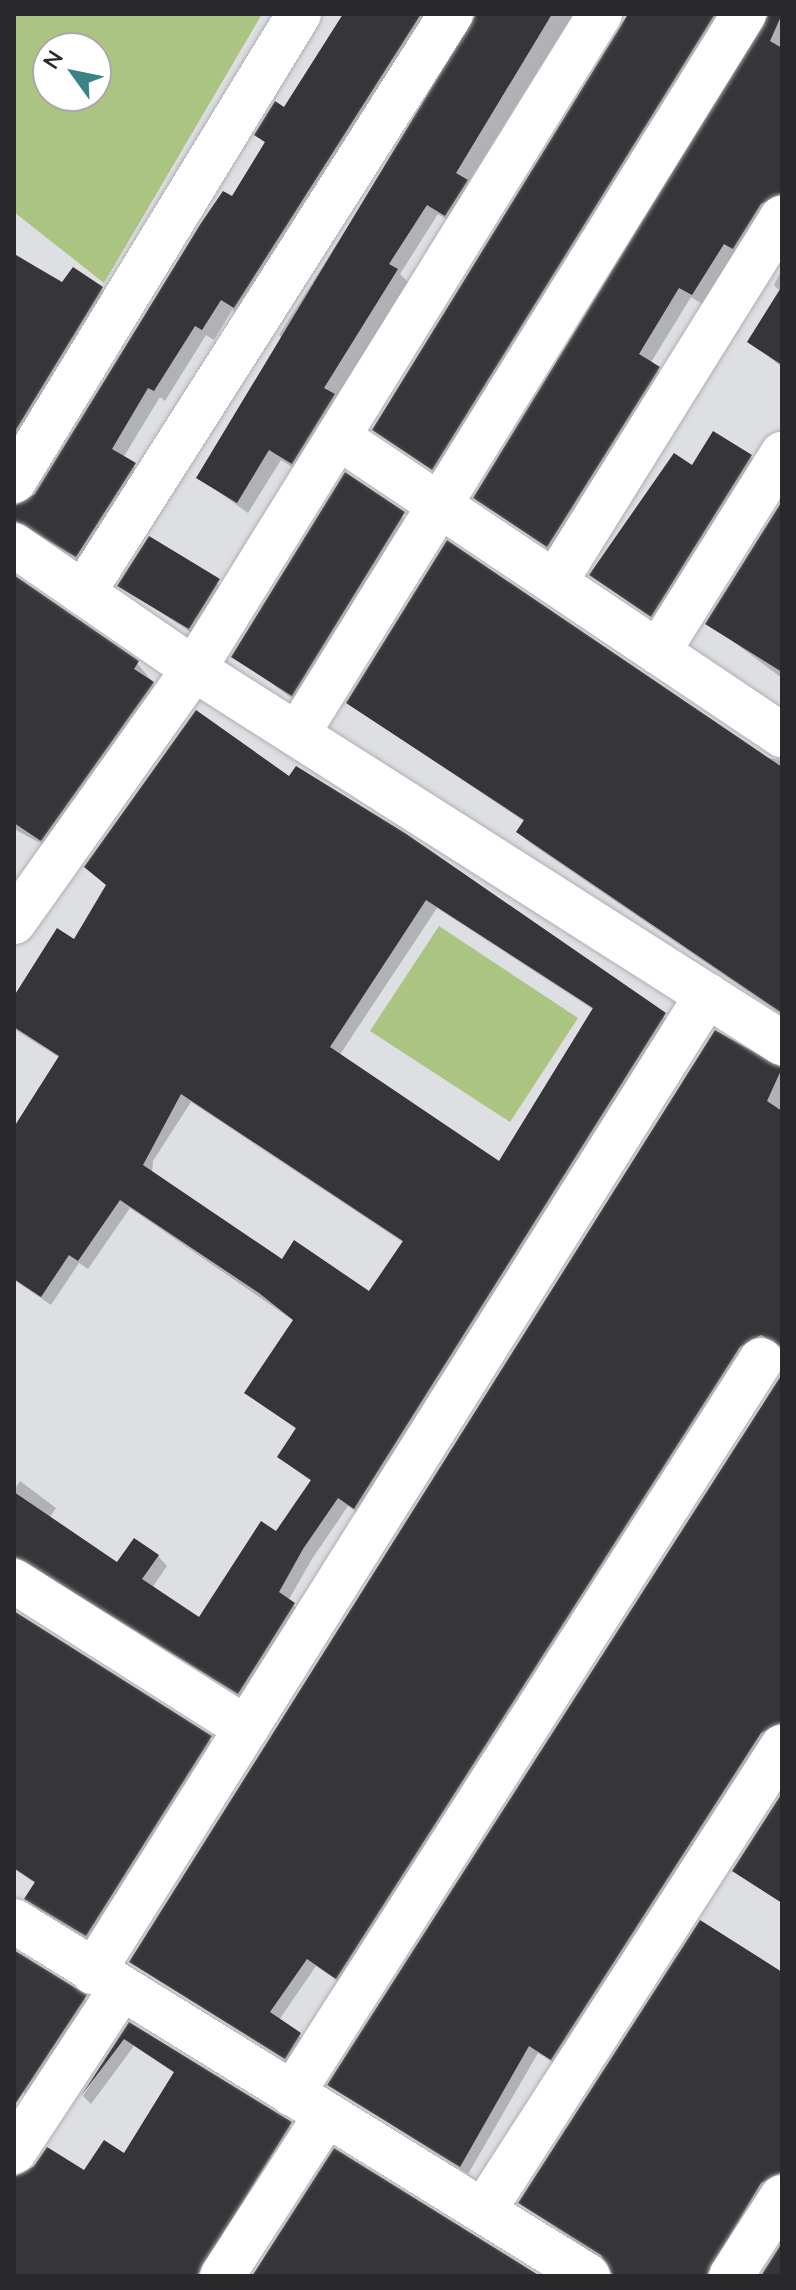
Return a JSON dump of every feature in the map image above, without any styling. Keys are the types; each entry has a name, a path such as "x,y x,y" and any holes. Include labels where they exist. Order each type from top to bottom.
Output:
{"street":[{"path":"14,481 299,14"},
{"path":"83,593 451,14"},
{"path":"14,922 194,669 600,14"},
{"path":"298,733 744,14"},
{"path":"555,582 782,218"},
{"path":"338,437 658,652 779,725"},
{"path":"658,652 782,454"},
{"path":"14,545 194,669 782,1043"},
{"path":"14,2152 246,1728 707,995"},
{"path":"222,2276 309,2104 761,1360"},
{"path":"14,1581 246,1728"},
{"path":"484,2210 782,1747"},
{"path":"14,1921 588,2276"},
{"path":"731,2276 782,2197"}],"green space":[{"path":"14,14 262,14 104,283 14,212"},
{"path":"439,926 578,1018 510,1122 370,1031"}],"building":[{"path":"343,14 421,14 234,308 221,300 202,330 195,326 154,391 148,388 112,449 136,463 76,557 14,520 14,506 35,494 201,223 223,191 232,196 265,142 254,135 275,101 284,107"},
{"path":"476,14 552,14 456,173 468,180 445,216 427,205 389,264 398,269 324,388 335,394 292,464 269,450 237,503 196,478"},
{"path":"628,14 715,14 432,470 372,430"},
{"path":"769,14 782,14 770,41 782,48 782,193 761,204 733,249 724,244 692,295 679,288 639,354 660,367 547,547 473,498"},
{"path":"14,254 62,282 73,267 103,287 14,433"},
{"path":"782,286 782,365 747,342"},
{"path":"713,431 752,455 651,617 589,575 674,453 692,465"},
{"path":"345,472 405,512 292,696 231,657"},
{"path":"782,501 782,672 705,624"},
{"path":"149,536 220,579 189,629 117,586"},
{"path":"447,540 782,767 782,1013 516,832 524,820 346,703"},
{"path":"14,575 139,661 134,669 154,682 41,841 14,823"},
{"path":"196,710 289,776 296,766 405,833 666,1013 354,1509 338,1498 303,1549 279,1592 295,1603 238,1694 14,1556 14,1492 117,1562 134,1538 159,1555 142,1579 199,1617 261,1521 276,1531 311,1480 277,1457 296,1428 244,1393 293,1320 259,1293 120,1200 78,1261 69,1255 41,1297 14,1279 14,1127 59,1056 14,1027 14,996 57,928 74,939 106,885 84,867","holes":["426,900 593,1008 499,1161 330,1047","181,1094 403,1241 369,1291 294,1240 282,1259 143,1165"]},
{"path":"715,1030 782,1068 767,1101 782,1111 782,1347 761,1335 740,1347 336,1979 307,1959 270,2012 301,2033 285,2059 129,1962"},
{"path":"782,1374 782,1722 761,1733 551,2060 529,2046 460,2167 327,2085"},
{"path":"14,1611 212,1736 86,1936 24,1899 35,1882 14,1868"},
{"path":"782,1793 782,1903 732,1871"},
{"path":"700,1920 782,1972 782,2172 761,2183 706,2276 613,2276 601,2255 518,2203"},
{"path":"14,1950 87,1995 14,2106"},
{"path":"129,2022 292,2122 197,2276 14,2276 14,2177 34,2166 47,2147 84,2170 104,2140 124,2153 174,2072 124,2039 81,2096"},
{"path":"334,2148 540,2276 252,2276"},
{"path":"782,2243 782,2276 761,2276"}]}
